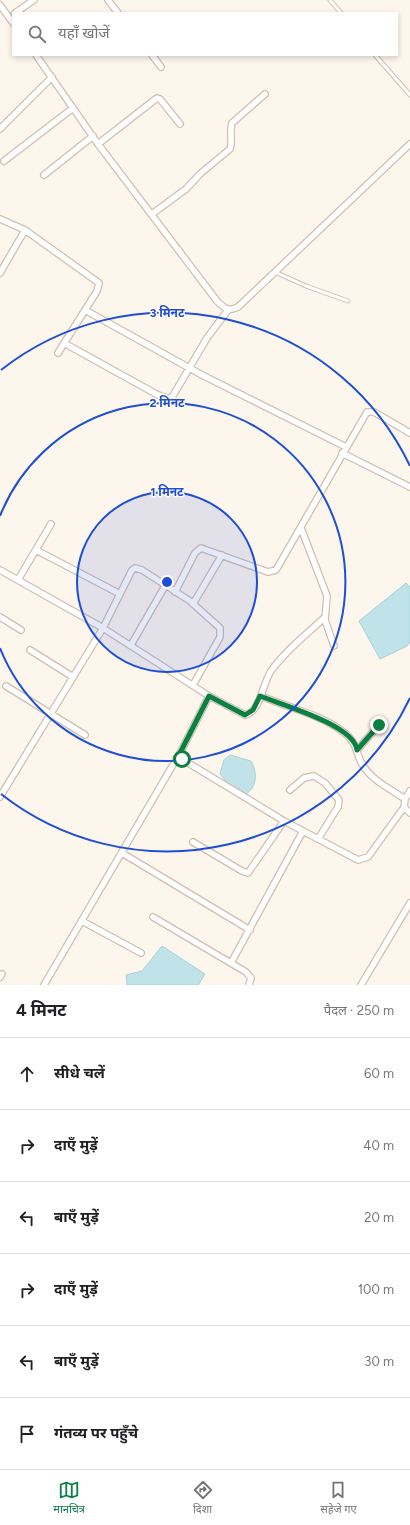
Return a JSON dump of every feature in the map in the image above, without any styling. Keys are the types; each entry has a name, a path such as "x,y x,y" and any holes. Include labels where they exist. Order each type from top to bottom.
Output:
{"street":[{"path":"16,12 34,0"},
{"path":"108,0 117,12"},
{"path":"0,5 12,15"},
{"path":"37,56 98,144 217,301 228,310"},
{"path":"153,56 161,67"},
{"path":"0,129 52,77"},
{"path":"152,214 186,189 201,173 230,149 232,144 230,130 232,123 265,94"},
{"path":"98,144 157,98 160,99 180,124"},
{"path":"4,161 73,108"},
{"path":"44,175 93,136"},
{"path":"64,343 168,399 173,396 207,338 228,310 238,307 410,144"},
{"path":"0,219 25,230 99,283 97,290 58,353"},
{"path":"1,270 25,230"},
{"path":"85,310 190,368 346,447"},
{"path":"175,592 198,549 205,549 272,572 280,565 363,416 369,410 410,433"},
{"path":"342,453 410,487"},
{"path":"18,580 50,524"},
{"path":"301,528 327,596 325,617 334,646"},
{"path":"36,550 120,594"},
{"path":"193,604 222,555"},
{"path":"0,797 104,628 132,570 138,568 193,604 222,631 193,684"},
{"path":"0,570 104,628 193,684 209,696 245,715 253,710 271,671 325,617"},
{"path":"131,645 165,586"},
{"path":"0,618 21,630"},
{"path":"30,650 73,678"},
{"path":"6,686 85,735"},
{"path":"44,985 178,757 209,696"},
{"path":"260,696 324,720 343,732 355,744 360,761 369,774 405,799"},
{"path":"357,750 379,725"},
{"path":"178,757 302,832 354,859 362,860 368,857 404,809 405,799 410,791"},
{"path":"290,790 304,778 314,776 325,783 339,800 338,807 318,839"},
{"path":"404,809 410,813"},
{"path":"193,842 242,871 248,873 284,821"},
{"path":"231,963 302,832"},
{"path":"122,853 250,930"},
{"path":"361,985 410,903"},
{"path":"154,917 249,975 250,978 248,985"},
{"path":"82,921 141,953"}],"lane":[{"path":"330,0 339,12"},
{"path":"376,56 410,95"},
{"path":"275,272 306,286 348,301"}],"water":[{"path":"406,583 410,587 410,642 407,646 380,659 359,621"},
{"path":"230,755 251,761 255,770 254,784 245,795 231,787 220,774 224,760"},
{"path":"162,946 205,974 198,985 127,985 126,975 142,971"}],"route":[{"path":"182,759 178,757 209,696 245,715 248,715 253,710 260,696 324,720 343,732 355,744 357,750 379,725"}]}
